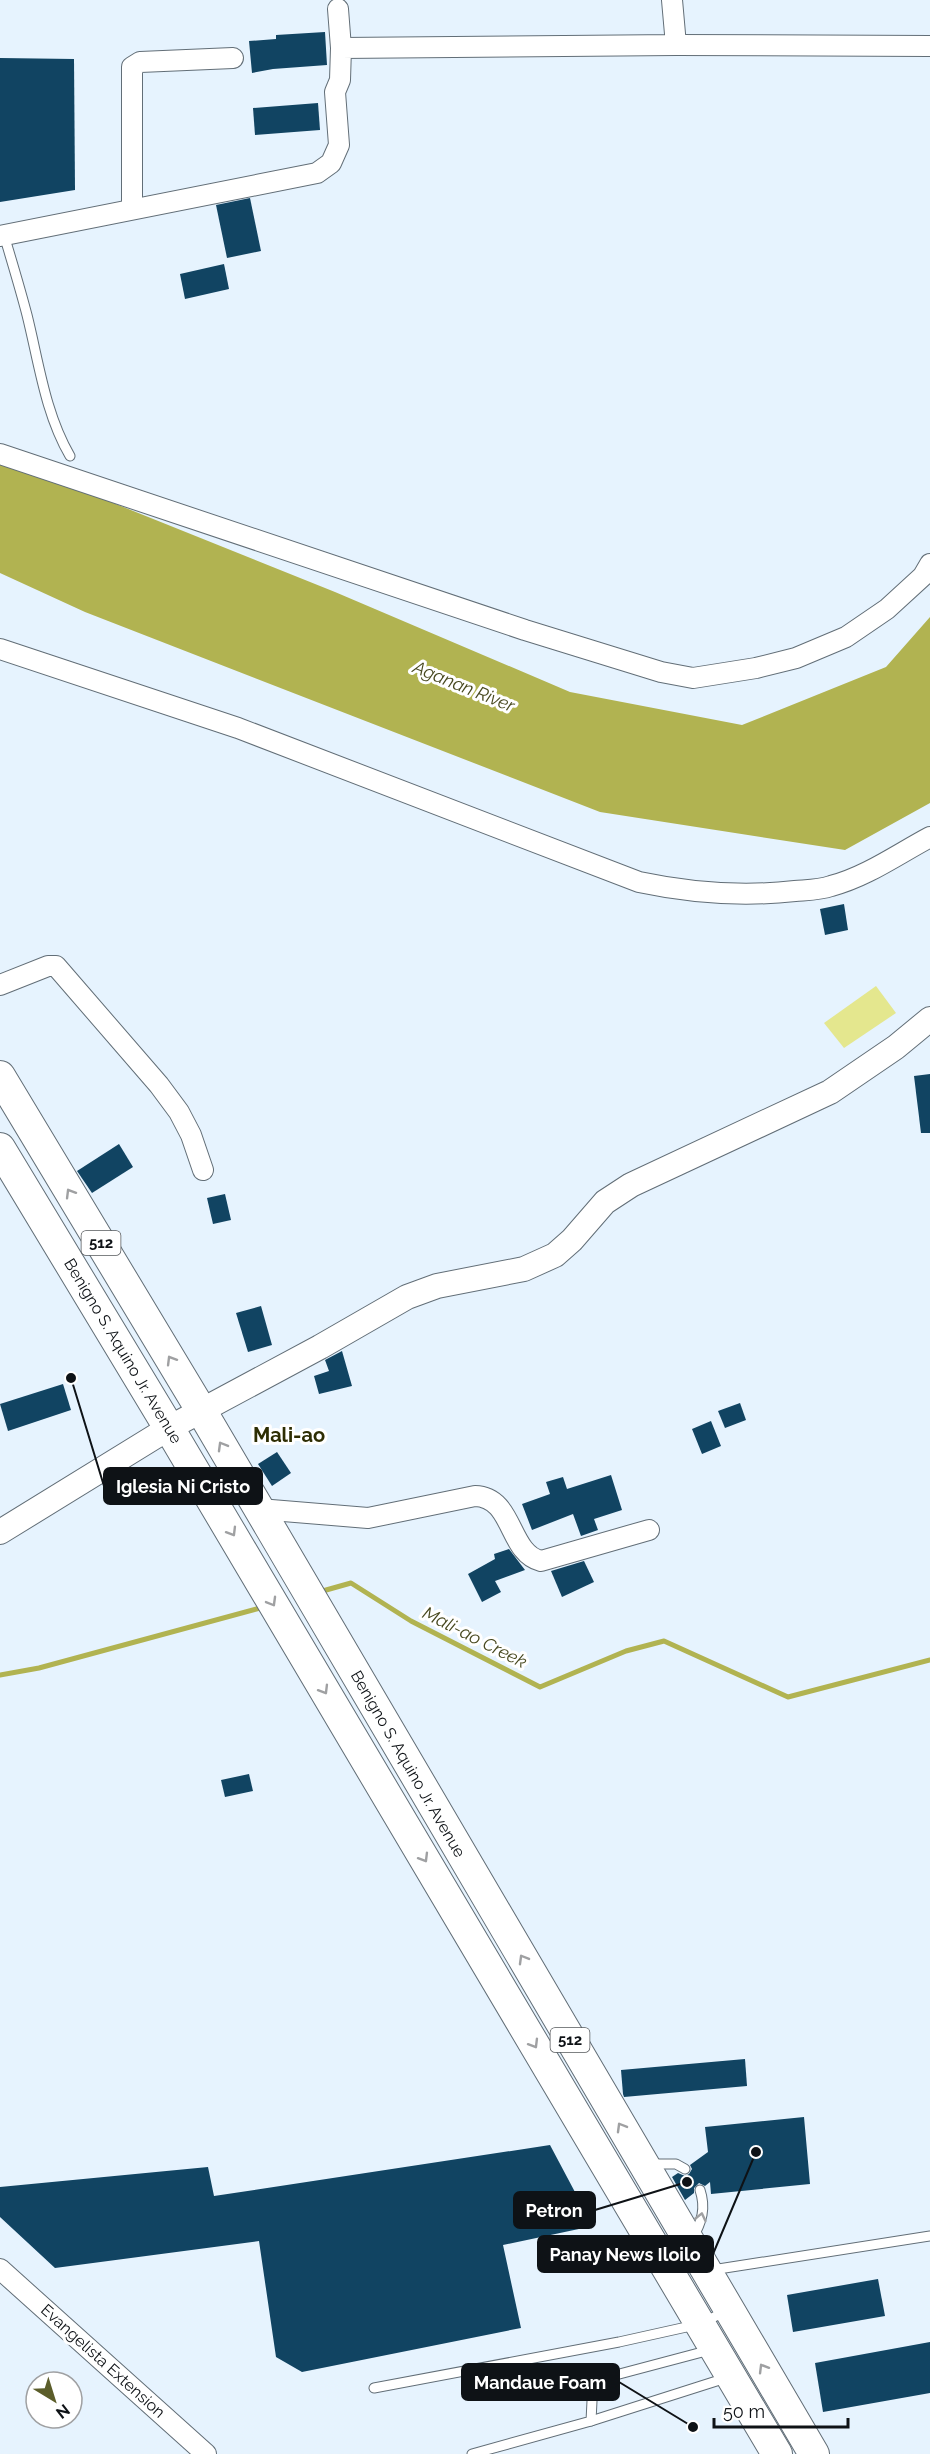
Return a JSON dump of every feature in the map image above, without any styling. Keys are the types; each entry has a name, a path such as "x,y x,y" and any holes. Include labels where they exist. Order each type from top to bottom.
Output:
{"main road":[{"name":"Benigno S. Aquino Jr. Avenue","path":"0,1076 284,1550 814,2454"},
{"name":"Benigno S. Aquino Jr. Avenue","path":"0,1148 170,1428 777,2454"}],"street":[{"path":"672,0 676,45"},
{"path":"2,236 132,208 317,173 331,163 339,145 335,92 340,80 341,48 338,9"},
{"path":"341,48 676,45 930,46"},
{"path":"132,208 132,67 140,62 233,58"},
{"path":"0,454 503,623 661,672 693,678 756,668 796,658 846,638 887,609 923,576 930,564"},
{"path":"0,649 237,728 639,882 708,894 766,894 830,887 863,874 930,837"},
{"path":"0,985 48,966 56,966 144,1067 179,1112 191,1135 203,1170"},
{"path":"0,1532 201,1410 320,1347 407,1297 437,1286 524,1269 555,1255 572,1240 604,1202 631,1185 830,1092 896,1047 930,1019"},
{"path":"259,1509 368,1518 475,1496 486,1496 499,1506 531,1558 541,1561 649,1530"},
{"name":"Evangelista Extension","path":"0,2269 207,2454"}],"lane":[{"path":"2,236 27,315 47,403 61,440 70,456"},
{"path":"643,2164 676,2164 685,2169"},
{"path":"690,2243 701,2222 704,2201 700,2190"},
{"path":"707,2271 930,2236"},
{"path":"591,2421 593,2381 708,2337 728,2310"},
{"path":"374,2388 619,2342 708,2337"},
{"path":"472,2454 591,2421 731,2376"}],"green space":[{"path":"876,986 896,1013 844,1048 824,1023"}],"water":[{"name":"Aganan River","path":"0,462 86,492 335,592 570,692 742,725 886,667 930,617 930,803 845,850 600,812 85,612 0,573"}],"building":[{"path":"325,32 327,65 252,73 249,41 276,39 276,35"},
{"path":"0,58 74,59 75,190 0,202"},
{"path":"318,103 320,130 255,135 253,108"},
{"path":"250,198 261,251 227,258 216,205"},
{"path":"224,264 229,289 185,299 180,274"},
{"path":"844,904 848,930 825,935 820,909"},
{"path":"930,1074 930,1133 921,1133 914,1076"},
{"path":"119,1144 133,1167 92,1193 77,1171"},
{"path":"225,1194 231,1220 213,1224 207,1198"},
{"path":"261,1306 272,1345 248,1352 236,1313"},
{"path":"342,1351 352,1386 319,1394 314,1376 329,1371 325,1360"},
{"path":"63,1384 71,1410 8,1431 0,1404"},
{"path":"740,1403 746,1420 725,1428 718,1411"},
{"path":"711,1421 721,1446 702,1454 692,1429"},
{"path":"277,1452 291,1473 272,1486 258,1464"},
{"path":"611,1475 622,1510 594,1519 598,1530 581,1536 573,1514 532,1530 522,1504 550,1494 546,1482 563,1477 567,1489"},
{"path":"509,1549 525,1570 495,1581 501,1592 482,1602 468,1574 495,1559 494,1554"},
{"path":"584,1561 594,1582 562,1597 551,1571"},
{"path":"249,1774 253,1791 225,1797 221,1780"},
{"path":"745,2059 747,2086 624,2097 623,2094 621,2070"},
{"path":"804,2117 810,2184 711,2194 710,2182 705,2186 699,2183 694,2188 694,2193 685,2200 672,2177 678,2173 685,2176 689,2174 692,2169 690,2165 708,2152 705,2127"},
{"path":"550,2145 593,2226 503,2245 521,2328 302,2372 276,2357 259,2241 55,2268 0,2217 0,2187 208,2167 214,2196"},
{"path":"878,2279 885,2316 793,2332 787,2295"},
{"path":"930,2342 930,2393 823,2412 815,2363"}],"waterway":[{"name":"Mali-ao Creek","path":"319,1592 351,1583 411,1621 540,1687 626,1651 664,1641 788,1697 930,1660"},
{"name":"Mali-ao Creek","path":"0,1675 39,1668 264,1607"}],"place":[{"name":"Iglesia Ni Cristo","path":"71,1378"},
{"name":"Panay News Iloilo","path":"756,2152"},
{"name":"Petron","path":"687,2182"},
{"name":"Mandaue Foam","path":"693,2427"}],"district":[{"name":"Mali-ao","path":"289,1435"}]}
